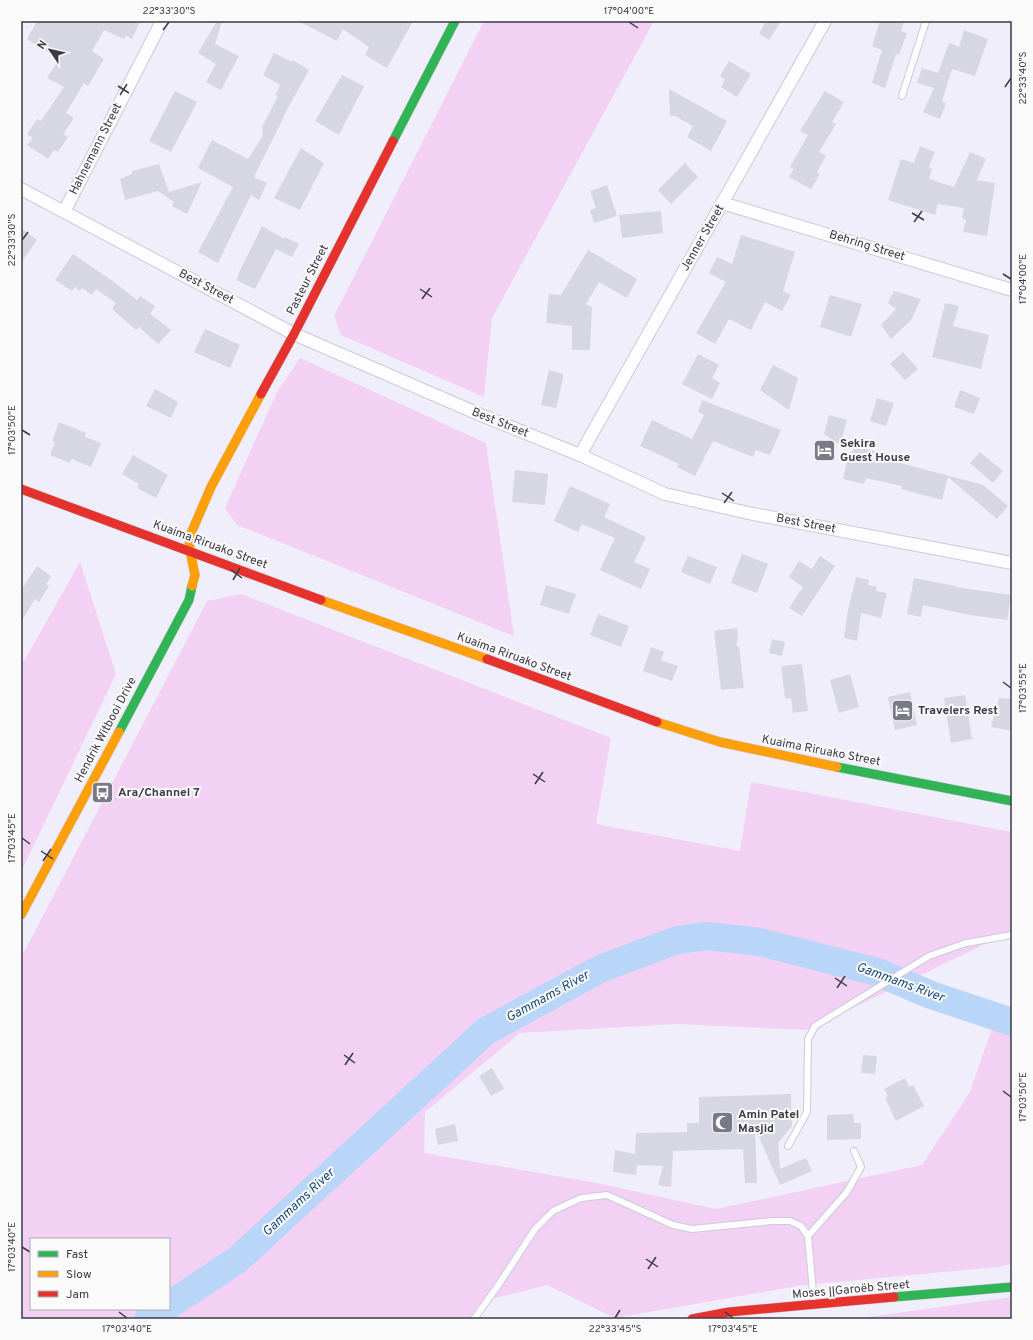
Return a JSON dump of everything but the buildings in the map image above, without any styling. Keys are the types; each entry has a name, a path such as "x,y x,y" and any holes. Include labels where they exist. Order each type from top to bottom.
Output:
{"street":[{"name":"Hahnemann Street","path":"64,212 162,21"},
{"name":"Pasteur Street","path":"190,551 189,538 212,487 294,334 455,21"},
{"name":"Jenner Street","path":"580,455 826,21"},
{"name":"Best Street","path":"21,189 294,334 480,415 580,455 665,494 753,514 1012,563"},
{"name":"Behring Street","path":"722,203 1012,290"},
{"name":"Kuaima Riruako Street","path":"21,489 482,657 633,714 713,740 773,754 1012,801"},
{"name":"Hendrik Witbooi Drive","path":"21,915 189,600 195,576 190,551"},
{"name":"Moses ǁGaroëb Street","path":"692,1319 729,1312 1012,1287"}],"lane":[{"path":"902,96 926,21"},
{"path":"788,1146 807,1112 808,1039 814,1026 929,956 966,943 1012,935"},
{"path":"808,1236 847,1192 861,1167 854,1151"},
{"path":"474,1319 535,1229 553,1211 581,1198 607,1196 673,1225 692,1229 744,1223 790,1220 801,1226 808,1236 814,1305"}],"shaded area":[{"path":"484,21 654,21 492,318 484,397 341,335 334,316"},
{"path":"300,358 486,443 514,636 237,525 225,508 277,392"},
{"path":"80,562 116,674 21,872 21,660 24,661"},
{"path":"241,594 611,738 596,824 740,851 751,782 1012,832 1012,931 807,1030 676,1024 520,1033 425,1112 424,1153 597,1183 716,1209 922,1165 970,1092 999,1008 1012,1012 1012,1264 998,1267 804,1285 615,1318 547,1285 492,1299 477,1319 21,1319 21,958 207,601"},
{"path":"1012,1297 1012,1319 867,1319 868,1317"}],"waterway":[{"name":"Gammams River","path":"170,1304 237,1260 486,1031 600,969 677,940 707,936 760,942 877,972 931,995 1012,1022"},
{"name":"Gammams River","path":"148,1319 162,1310"}],"traffic: fast":[{"path":"393,141 455,21"},
{"path":"119,732 189,600 192,586"},
{"path":"837,767 1012,801"},
{"path":"894,1297 1012,1287"}],"traffic: slow":[{"path":"192,586 195,575 189,538 211,487 261,394"},
{"path":"321,600 487,659"},
{"path":"657,722 720,742 837,767"},
{"path":"21,915 119,732"}],"traffic: jam":[{"path":"261,394 294,334 393,141"},
{"path":"21,489 321,600"},
{"path":"487,659 657,722"},
{"path":"692,1319 729,1312 894,1297"}],"place":[{"name":"Sekira Guest House","path":"825,451"},
{"name":"Travelers Rest","path":"902,711"},
{"name":"Ara/Channel 7","path":"103,793"},
{"name":"Amin Patel Masjid","path":"723,1122"}]}
